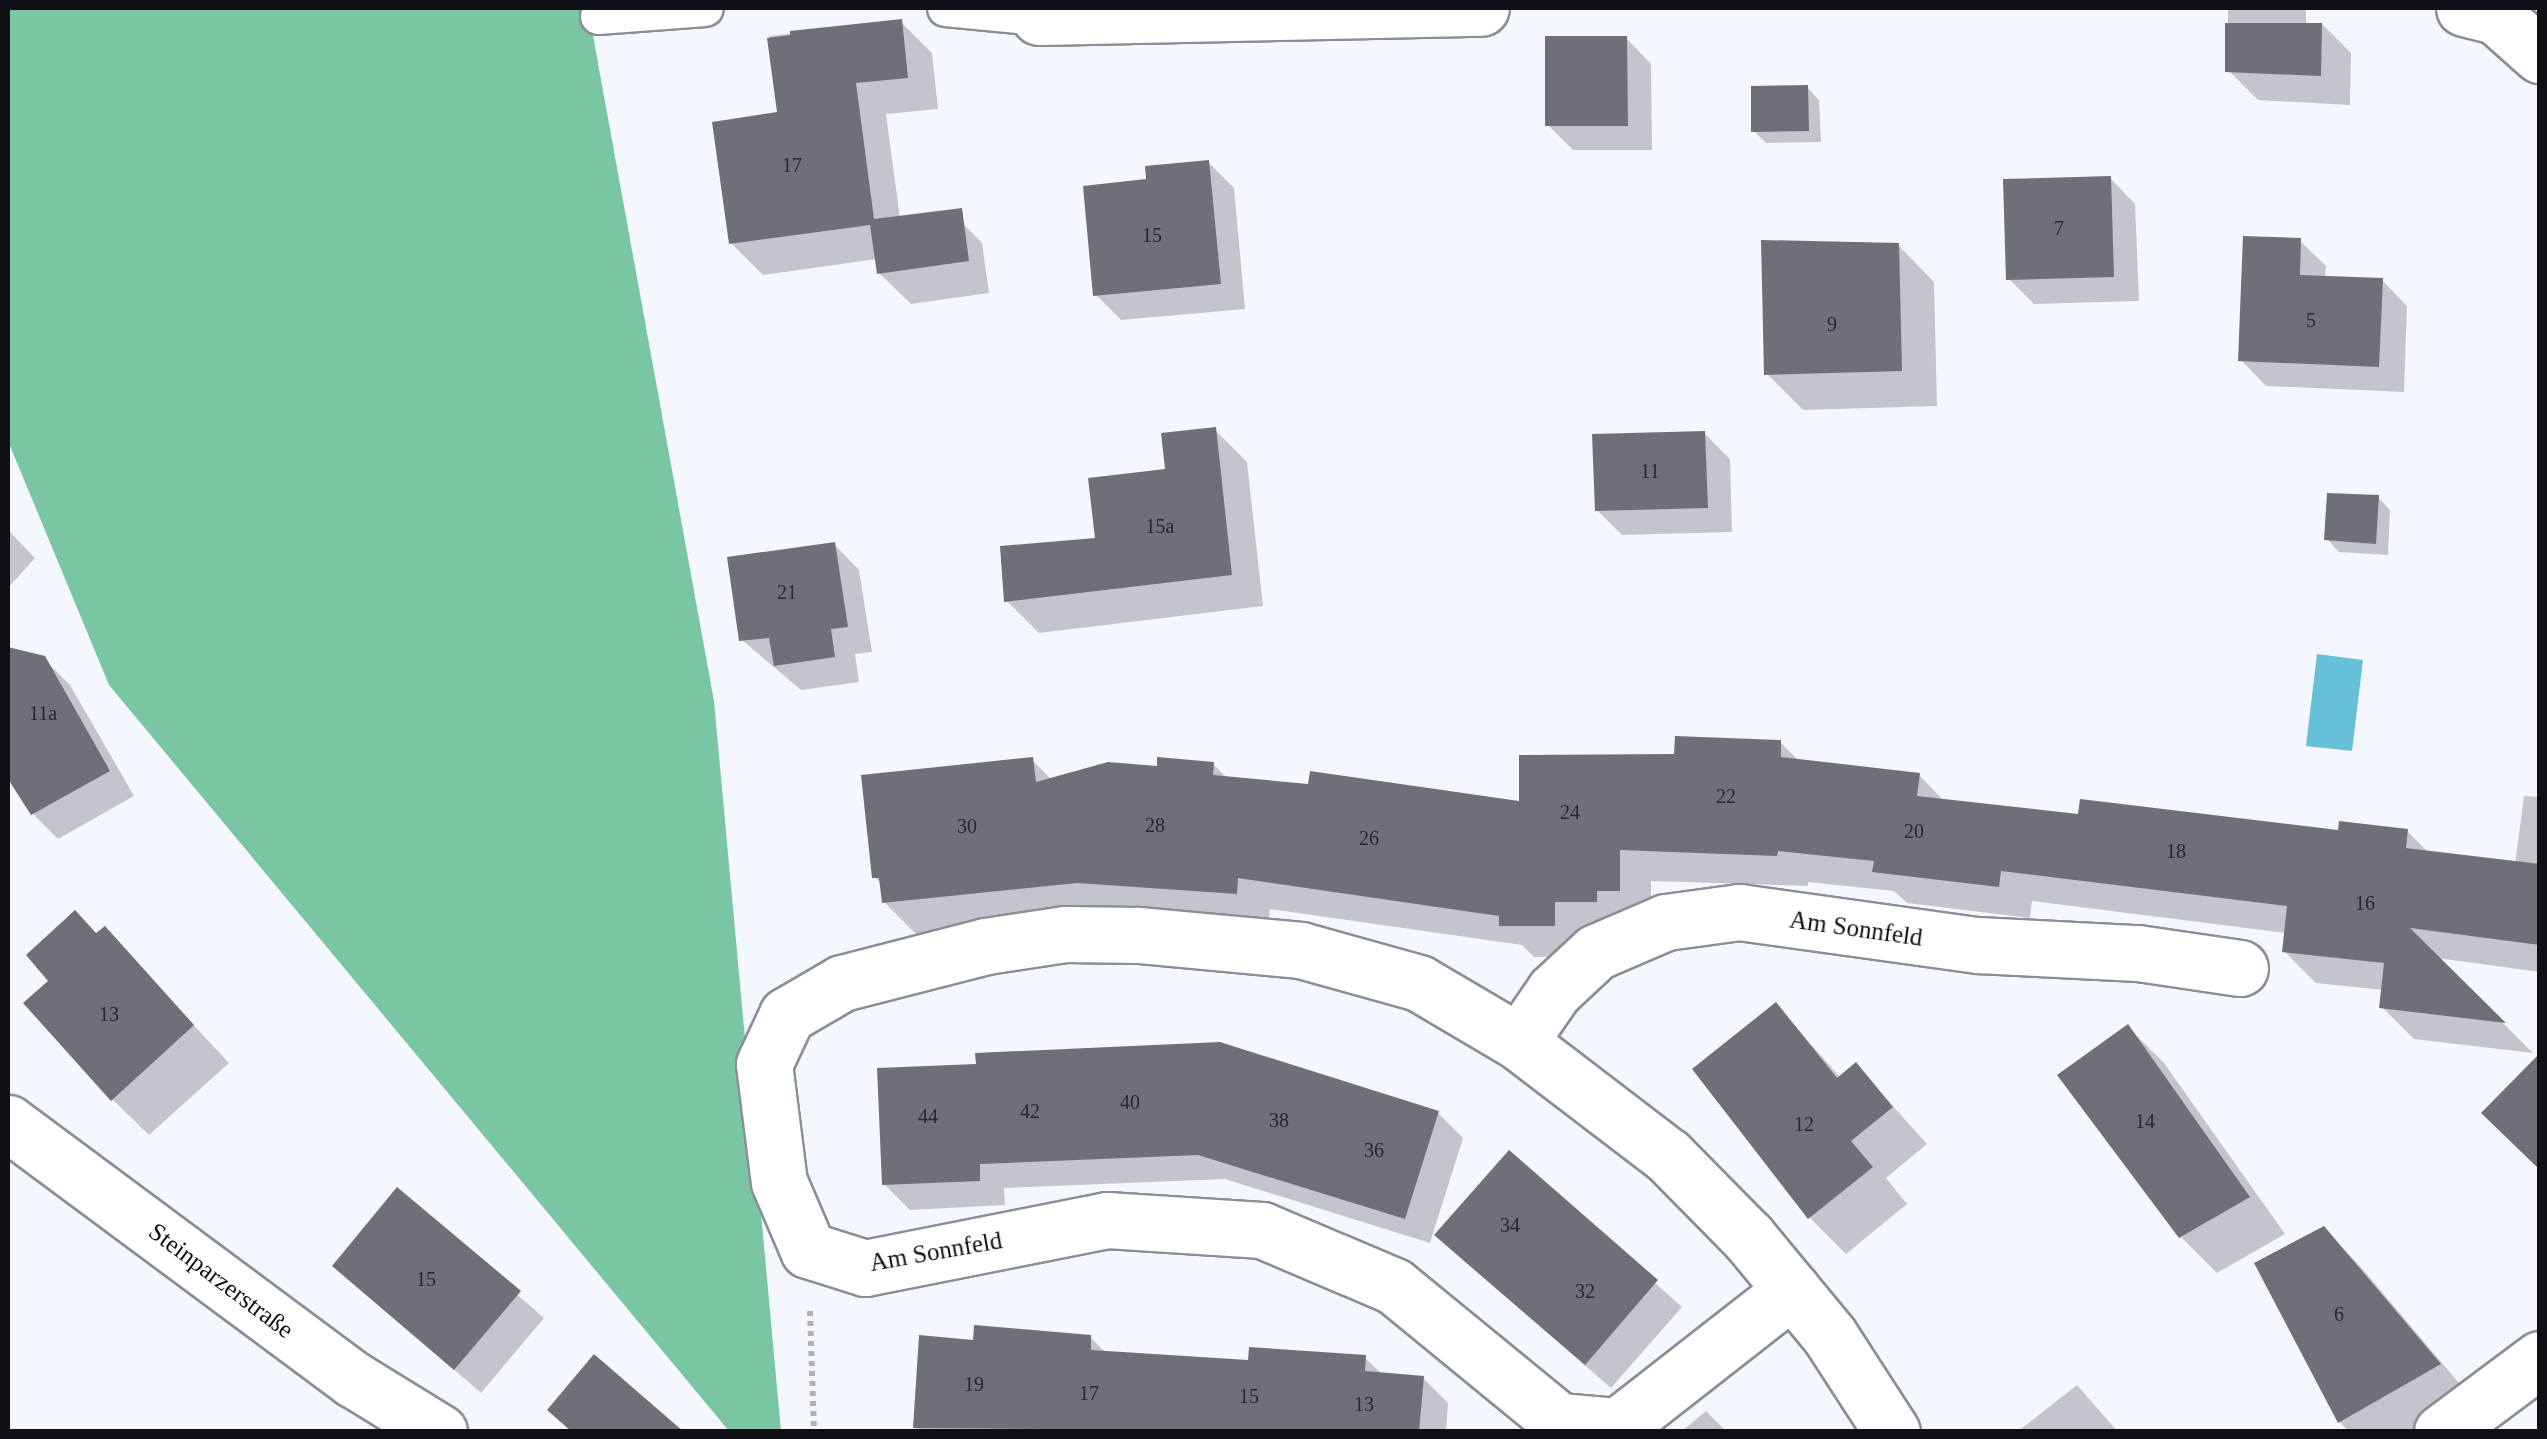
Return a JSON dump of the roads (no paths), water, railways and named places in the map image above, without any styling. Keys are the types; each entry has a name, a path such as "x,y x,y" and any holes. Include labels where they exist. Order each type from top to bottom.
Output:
{"street":[{"path":"1039,17 1481,8"},
{"path":"2464,8 2496,16 2540,56"},
{"name":"Am Sonnfeld","path":"1792,1290 1618,1426 1559,1421 1394,1286 1262,1230 1107,1220 866,1268 808,1250 779,1182 764,1064 787,1015 842,983 986,946 1066,934 1218,940 1301,950 1419,984 1518,1042 1554,991 1596,952 1666,922 1739,912 1978,945 2138,953 2240,968"},
{"path":"1518,1042 1668,1156 1830,1336 1892,1432"},
{"name":"Steinparzerstraße","path":"9,1127 353,1379 439,1432"},
{"path":"2442,1432 2540,1359"}],"lane":[{"path":"598,16 706,8"},
{"path":"945,8 1039,17"}],"water":[{"path":"2317,654 2363,660 2352,751 2306,746"}]}
